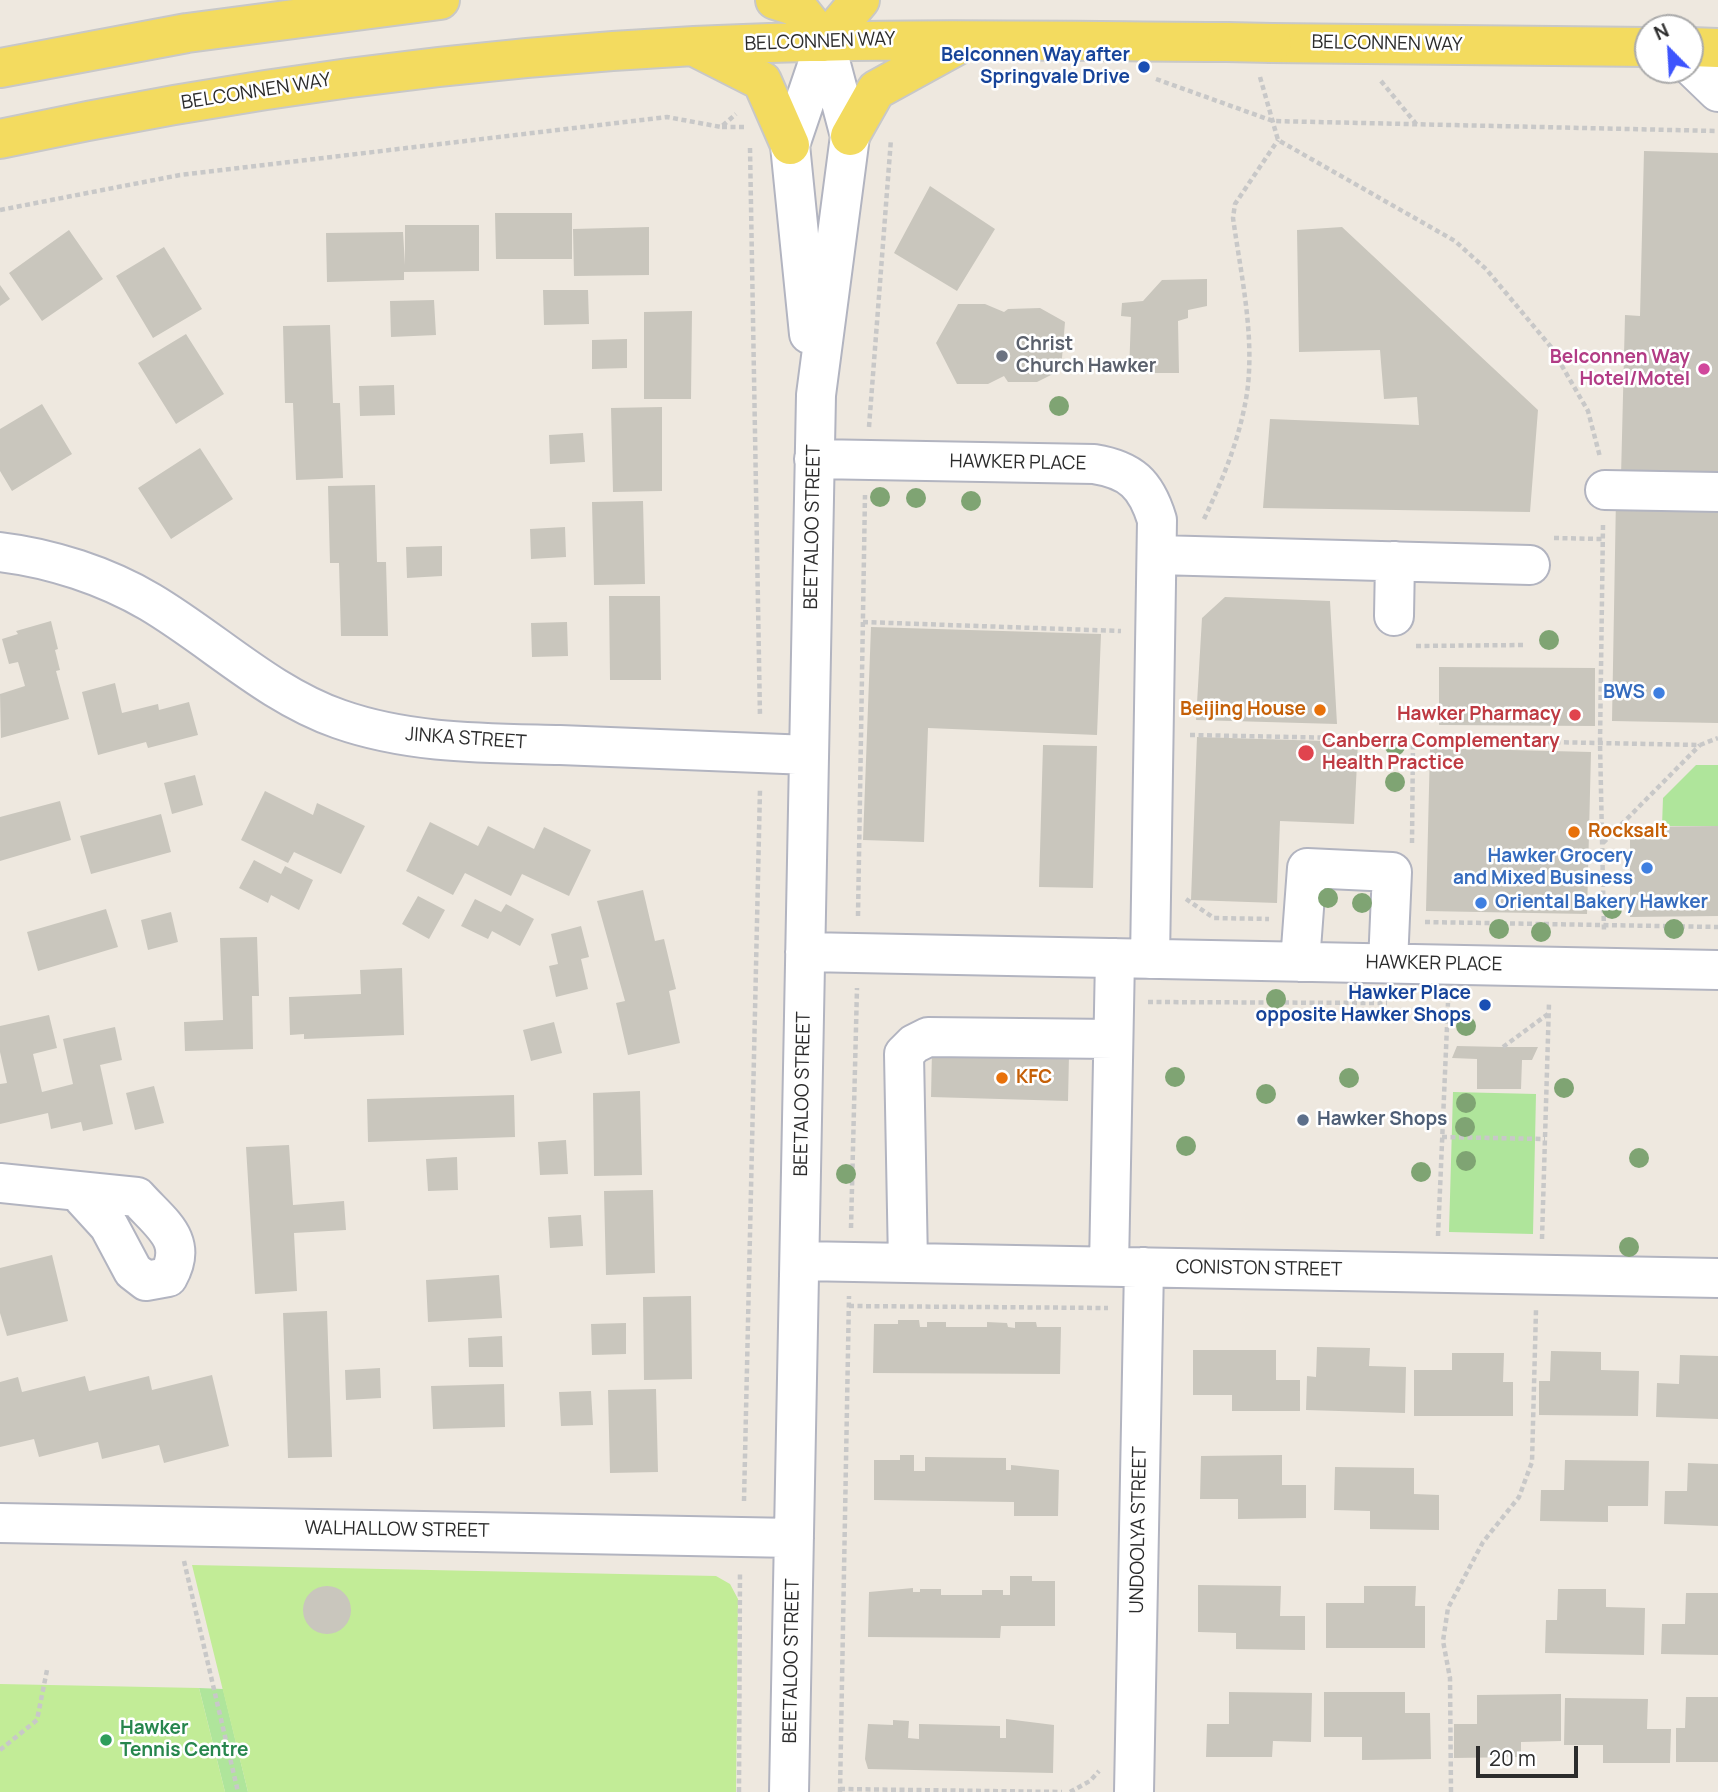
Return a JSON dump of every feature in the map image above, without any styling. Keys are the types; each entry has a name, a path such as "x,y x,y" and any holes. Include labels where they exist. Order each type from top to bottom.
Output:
{"main road":[{"path":"0,68 187,33 440,0"},
{"path":"775,0 797,7 825,42 860,0"},
{"path":"850,135 876,90 970,38"},
{"name":"BELCONNEN WAY","path":"0,139 195,100 374,75 534,57 694,46 970,38 1634,47"},
{"path":"694,46 762,81 790,145"}],"street":[{"name":"BEETALOO STREET","path":"789,1792 816,395 850,135 825,42"},
{"name":"BEETALOO STREET","path":"816,395 790,145 825,42"},
{"path":"1704,78 1718,92"},
{"path":"0,126 40,131"},
{"name":"HAWKER PLACE","path":"814,459 1094,464 1119,468 1134,479 1151,502 1157,520 1154,735 1133,959"},
{"path":"1605,490 1718,492"},
{"path":"1157,555 1395,561 1538,551"},
{"name":"JINKA STREET","path":"0,552 86,572 150,602 252,674 337,718 380,731 425,739 484,743 809,755"},
{"path":"1395,561 1405,631"},
{"path":"1300,962 1307,868 1392,872 1388,963"},
{"name":"HAWKER PLACE","path":"805,952 1718,970"},
{"name":"UNDOOLYA STREET","path":"1133,959 1114,1002 1114,1039 1127,1267 1143,1308 1134,1792"},
{"path":"908,1262 904,1054 928,1037 1114,1039"},
{"path":"0,1183 77,1191"},
{"name":"CONISTON STREET","path":"800,1261 1718,1278"},
{"name":"WALHALLOW STREET","path":"0,1523 794,1538"}],"path":[{"path":"1145,75 1273,121 1718,131"},
{"path":"0,210 180,175 667,117 721,127 752,101 770,99"},
{"path":"892,130 867,460 840,1791 1062,1792"},
{"path":"1202,525 1228,470 1247,393 1248,346 1233,218 1235,204 1278,140 1455,241 1486,269 1551,347 1588,411 1605,490 1600,743 1606,968"},
{"path":"750,141 760,718 755,722"},
{"path":"1194,520 1202,525 1215,526"},
{"path":"1538,551 1602,539"},
{"path":"863,622 1126,631"},
{"path":"1405,631 1524,645"},
{"path":"1154,735 1700,745 1718,738"},
{"path":"1412,851 1413,740"},
{"path":"1602,844 1700,745"},
{"path":"744,1499 760,788"},
{"path":"1180,894 1214,918 1303,919"},
{"path":"859,913 872,914"},
{"path":"1390,920 1718,927"},
{"path":"1114,1002 1394,1003"},
{"path":"1434,1003 1460,1003"},
{"path":"1438,1241 1448,1003"},
{"path":"1536,1003 1561,1004"},
{"path":"1451,1792 1450,1678 1443,1641 1448,1608 1483,1542 1519,1497 1532,1462 1536,1296 1541,1275 1549,1003"},
{"path":"1503,1047 1549,1013"},
{"path":"1442,1137 1545,1139"},
{"path":"849,1306 1143,1308"},
{"path":"176,1526 238,1792"},
{"path":"739,1792 740,1570"},
{"path":"0,1750 37,1720 47,1670"}],"green space":[{"path":"1696,765 1718,765 1718,826 1662,826 1663,798"},
{"path":"1453,1092 1536,1094 1533,1234 1449,1232"},
{"path":"192,1565 716,1576 730,1584 738,1599 736,1792 248,1792"},
{"name":"Hawker Tennis Centre","path":"0,1684 199,1688 225,1792 0,1792"},
{"path":"199,1688 223,1689 248,1792 225,1792"}],"building":[{"path":"1644,151 1718,153 1718,479 1621,477 1625,315 1640,316"},
{"path":"930,186 995,229 957,291 894,253"},
{"path":"495,213 572,213 572,259 496,259"},
{"path":"405,225 479,225 479,271 404,272 404,280 327,282 326,233 403,232 405,265"},
{"path":"649,227 649,275 574,276 573,229"},
{"path":"1342,227 1538,410 1530,512 1263,508 1270,419 1419,425 1417,397 1384,399 1380,350 1299,352 1297,230"},
{"path":"69,230 103,279 42,321 9,273"},
{"path":"164,247 202,309 153,338 116,276"},
{"path":"1207,279 1207,306 1188,310 1188,318 1178,321 1179,373 1129,373 1131,317 1121,316 1122,303 1143,301 1162,280"},
{"path":"0,285 10,299 0,306"},
{"path":"543,290 588,290 589,324 544,325"},
{"path":"434,300 436,335 391,337 390,301"},
{"name":"Christ Church Hawker","path":"958,304 985,304 1004,312 1008,309 1040,308 1065,322 1061,370 1037,382 1008,382 1004,376 988,384 957,384 936,343"},
{"path":"692,311 691,399 644,399 644,312"},
{"path":"330,325 333,403 340,403 343,478 296,480 293,403 285,403 283,326"},
{"path":"186,334 224,394 176,424 138,363"},
{"path":"627,339 627,368 592,369 592,340"},
{"path":"394,385 395,415 360,416 359,386"},
{"path":"42,404 72,454 12,491 0,471 0,429"},
{"path":"662,407 662,491 613,492 611,408"},
{"path":"583,433 585,462 550,464 549,435"},
{"path":"200,448 233,499 171,539 138,488"},
{"path":"375,485 377,562 386,562 388,636 341,636 339,563 330,563 328,486"},
{"path":"1616,497 1718,498 1718,723 1612,721"},
{"path":"643,501 645,584 594,585 592,502"},
{"path":"565,527 566,557 531,559 530,529"},
{"path":"442,546 442,576 407,578 406,547"},
{"path":"609,596 660,596 661,680 610,680"},
{"path":"1225,597 1330,601 1337,724 1196,720 1202,618"},
{"path":"51,621 58,649 55,650 60,670 56,671 69,719 1,738 0,694 25,686 18,662 9,664 2,639 18,634 16,631"},
{"path":"567,622 568,656 532,657 531,623"},
{"path":"871,627 1101,634 1097,735 928,728 924,842 863,840"},
{"path":"1439,667 1595,668 1595,726 1439,725"},
{"path":"115,683 122,713 158,704 159,710 189,702 198,735 148,748 146,742 98,755 82,692"},
{"path":"1197,737 1358,742 1354,824 1280,821 1277,903 1191,900"},
{"path":"1043,745 1097,746 1093,888 1039,887"},
{"path":"1430,748 1591,752 1587,914 1426,911"},
{"path":"195,775 203,805 172,814 164,783"},
{"path":"265,791 313,815 317,803 365,826 341,874 294,852 288,863 241,840"},
{"path":"60,801 71,840 0,861 0,817"},
{"path":"161,814 171,852 91,874 80,836"},
{"path":"430,822 478,846 488,826 534,849 544,827 591,850 569,896 522,874 511,896 465,873 453,895 406,871"},
{"path":"1718,826 1718,916 1630,917 1630,827"},
{"path":"254,860 281,874 285,866 313,880 299,910 271,895 268,903 239,888"},
{"path":"643,890 655,941 664,939 676,989 669,991 680,1043 628,1055 616,1003 625,1001 597,901"},
{"path":"418,896 445,910 429,939 402,924"},
{"path":"475,899 501,912 506,904 534,919 520,946 492,931 488,939 461,926"},
{"path":"106,909 118,947 38,971 27,932"},
{"path":"171,912 178,942 148,950 141,920"},
{"path":"581,926 589,957 581,959 588,989 556,997 549,966 558,964 551,934"},
{"path":"257,937 259,996 252,996 253,1049 185,1051 184,1022 223,1020 220,938"},
{"path":"402,968 404,1035 304,1039 304,1034 290,1035 289,997 361,994 360,970"},
{"path":"49,1015 57,1048 33,1054 42,1092 73,1084 63,1039 115,1027 122,1060 100,1065 113,1124 83,1131 81,1122 51,1129 48,1113 0,1124 0,1084 7,1083 0,1052 0,1026"},
{"path":"554,1022 562,1053 531,1061 523,1030"},
{"path":"1457,1046 1538,1047 1532,1060 1522,1060 1521,1089 1477,1089 1477,1059 1452,1058"},
{"path":"932,1050 1069,1055 1068,1101 931,1097"},
{"path":"154,1086 164,1123 135,1130 126,1093"},
{"path":"640,1091 642,1175 594,1176 593,1093"},
{"path":"514,1095 515,1137 368,1142 367,1099"},
{"path":"566,1140 568,1174 540,1175 538,1142"},
{"path":"289,1145 293,1205 344,1201 346,1230 294,1233 297,1291 255,1294 246,1147"},
{"path":"457,1157 458,1190 428,1191 426,1159"},
{"path":"653,1190 655,1273 606,1275 604,1191"},
{"path":"581,1215 583,1246 550,1248 548,1217"},
{"path":"52,1255 68,1321 7,1336 0,1313 0,1268"},
{"path":"499,1275 502,1318 428,1322 426,1280"},
{"path":"691,1296 692,1379 644,1380 643,1297"},
{"path":"327,1311 332,1457 288,1458 283,1313"},
{"path":"898,1320 919,1320 920,1327 927,1327 927,1322 946,1322 946,1327 987,1327 987,1322 1007,1323 1008,1327 1015,1328 1015,1322 1036,1322 1037,1327 1061,1327 1060,1374 873,1373 874,1324 898,1324"},
{"path":"626,1323 626,1354 592,1355 591,1324"},
{"path":"502,1336 503,1367 469,1367 468,1338"},
{"path":"1317,1347 1370,1348 1369,1366 1406,1367 1405,1413 1306,1410 1307,1376 1316,1377"},
{"path":"1193,1350 1276,1350 1276,1380 1300,1380 1300,1411 1232,1411 1232,1395 1193,1395"},
{"path":"1551,1351 1601,1352 1601,1370 1639,1371 1638,1416 1539,1415 1539,1381 1550,1381"},
{"path":"1452,1353 1504,1353 1503,1382 1513,1382 1513,1416 1414,1416 1414,1370 1452,1370"},
{"path":"1680,1355 1718,1356 1718,1419 1656,1417 1657,1383 1679,1384"},
{"path":"380,1368 381,1398 346,1400 345,1370"},
{"path":"212,1375 229,1446 164,1463 159,1445 102,1459 98,1442 39,1457 34,1439 0,1447 0,1382 18,1377 22,1392 85,1376 89,1391 149,1376 152,1390"},
{"path":"504,1384 505,1427 433,1429 431,1386"},
{"path":"656,1389 658,1472 610,1473 608,1390"},
{"path":"591,1391 593,1425 561,1426 559,1392"},
{"path":"900,1455 914,1455 914,1471 925,1471 925,1457 1006,1458 1006,1470 1011,1470 1011,1465 1059,1470 1058,1516 1014,1516 1014,1502 874,1500 874,1460 900,1460"},
{"path":"1282,1455 1282,1485 1306,1485 1306,1518 1238,1519 1238,1499 1200,1499 1201,1456"},
{"path":"1565,1460 1649,1461 1648,1506 1608,1506 1608,1522 1540,1521 1541,1490 1564,1490"},
{"path":"1688,1463 1718,1464 1718,1526 1664,1524 1665,1491 1687,1491"},
{"path":"1335,1467 1414,1468 1414,1494 1439,1495 1439,1530 1370,1529 1370,1511 1334,1510"},
{"path":"1010,1576 1032,1576 1032,1581 1055,1581 1055,1626 1001,1626 1000,1638 868,1637 869,1592 913,1588 913,1592 920,1592 920,1589 941,1589 941,1595 982,1595 982,1590 1003,1590 1003,1595 1010,1595"},
{"path":"1198,1585 1281,1586 1280,1616 1305,1616 1305,1650 1236,1649 1236,1633 1198,1632"},
{"path":"327,1586 344,1593 351,1610 344,1627 327,1634 310,1627 303,1610 310,1593"},
{"path":"1364,1586 1416,1586 1415,1606 1425,1606 1425,1648 1326,1648 1326,1603 1364,1603"},
{"path":"1558,1589 1606,1589 1606,1607 1645,1608 1644,1655 1545,1653 1546,1620 1557,1620"},
{"path":"1686,1593 1718,1593 1718,1655 1661,1654 1662,1624 1685,1624"},
{"path":"1229,1692 1312,1693 1311,1742 1273,1741 1272,1757 1206,1757 1207,1724 1229,1724"},
{"path":"1324,1692 1405,1692 1405,1713 1430,1713 1431,1759 1362,1760 1362,1737 1324,1737"},
{"path":"1561,1694 1561,1741 1521,1742 1521,1757 1454,1758 1454,1724 1477,1724 1477,1695"},
{"path":"1686,1697 1718,1697 1718,1762 1676,1762 1676,1728 1685,1728"},
{"path":"1565,1698 1648,1699 1647,1729 1671,1729 1670,1763 1603,1763 1603,1745 1564,1745"},
{"path":"1006,1719 1054,1725 1053,1773 868,1769 865,1759 868,1724 893,1725 893,1720 909,1721 908,1738 919,1739 919,1724 1000,1726 1000,1738 1006,1738"}],"place":[{"name":"Belconnen Way after Springvale Drive","path":"1144,67"},
{"name":"Christ Church Hawker","path":"1002,356"},
{"name":"Belconnen Way Hotel/Motel","path":"1704,369"},
{"name":"BWS","path":"1659,693"},
{"name":"Beijing House","path":"1320,710"},
{"name":"Hawker Pharmacy","path":"1575,715"},
{"name":"Canberra Complementary Health Practice","path":"1306,753"},
{"name":"Rocksalt","path":"1574,832"},
{"name":"Hawker Grocery and Mixed Business","path":"1647,868"},
{"name":"Oriental Bakery Hawker","path":"1481,903"},
{"name":"Hawker Place opposite Hawker Shops","path":"1485,1005"},
{"name":"KFC","path":"1002,1078"},
{"name":"Hawker Shops","path":"1303,1120"},
{"name":"Hawker Tennis Centre","path":"106,1740"}]}
